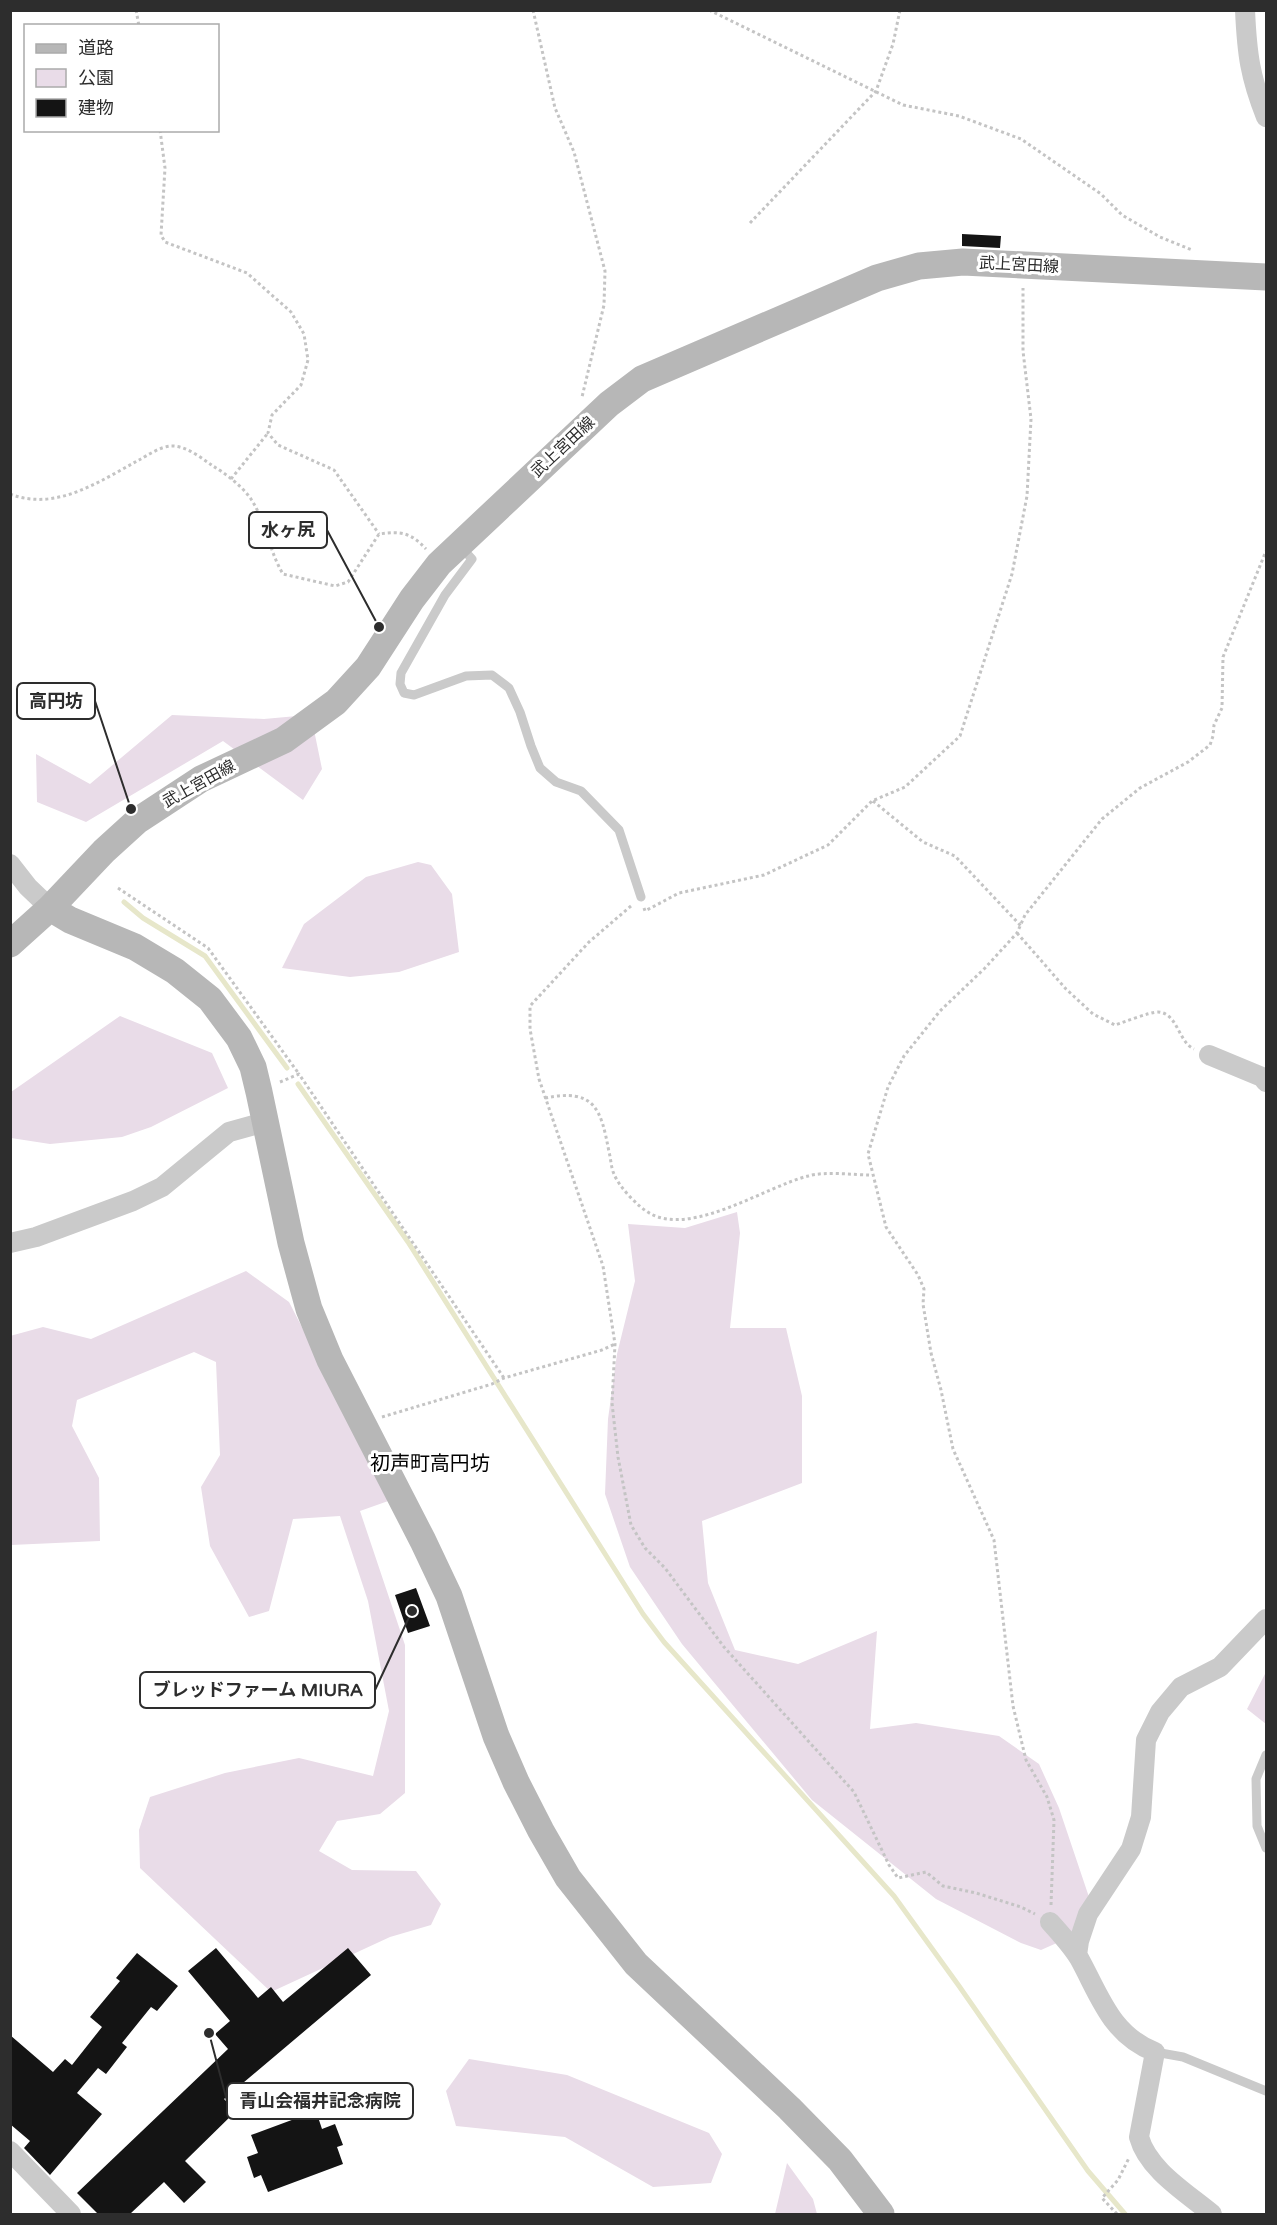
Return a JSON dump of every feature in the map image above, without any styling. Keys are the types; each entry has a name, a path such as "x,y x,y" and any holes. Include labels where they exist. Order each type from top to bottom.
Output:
{"street":[{"path":"1245,10 1248,64 1266,117"},
{"name":"武上宮田線","path":"10,944 50,908 112,843 154,809 201,779 285,740 336,702 372,662 412,599 439,564 609,404 642,379 877,278 919,266 963,262 1266,277"},
{"path":"10,864 28,887 50,908 70,920 155,958 199,988 220,1010 239,1038 253,1066 291,1243 309,1309 330,1360 440,1578 472,1661 500,1745 536,1821 568,1878 636,1964 789,2108 840,2160 882,2214"},
{"path":"1209,1055 1262,1077 1266,1082"},
{"path":"10,1243 36,1237 133,1201 162,1187 229,1132 265,1122"},
{"path":"1077,1955 1088,1914 1131,1849 1141,1817 1146,1740 1160,1712 1181,1686 1220,1667 1266,1618"},
{"path":"1050,1922 1077,1955 1101,2004 1124,2034 1140,2046 1155,2052 1139,2137 1142,2147 1162,2172 1212,2214"},
{"path":"10,2151 71,2214"}],"lane":[{"path":"459,544 472,559 445,595 401,673 400,684 404,693 414,696 465,676 492,675 509,688 540,768 556,782 581,791 619,830 641,897"},
{"path":"1266,1755 1256,1779 1257,1826 1266,1848"},
{"path":"1155,2052 1183,2057 1266,2091"}],"path":[{"path":"533,10 555,108 574,152 604,271 604,305 581,404"},
{"path":"709,10 903,105 958,116 1021,139 1101,194 1122,215 1160,237 1200,253"},
{"path":"750,223 876,91 893,44 900,10"},
{"path":"160,132 165,168 161,235 165,242 247,273 291,312 304,334 308,360 301,385 272,415 268,433 231,479"},
{"path":"1023,266 1023,351 1031,419 1027,496 1012,574 960,736 905,787 872,801 828,845 764,875 679,893 645,911 641,897 589,942 531,1006 530,1029 539,1079 603,1266 615,1344 612,1403 618,1457 631,1525 645,1548 665,1568 724,1647 795,1729 854,1792 889,1865 898,1878 926,1872 943,1886 1022,1907 1050,1922 1054,1820 1047,1797 1026,1760 1013,1706 994,1540 953,1449 931,1353 923,1304 924,1288 886,1227 868,1154 888,1087 904,1056 940,1011 985,968 1017,933 1025,915 1102,819 1140,788 1188,762 1210,744 1214,725 1222,708 1223,657 1266,551"},
{"path":"268,433 278,445 334,470 379,534"},
{"path":"10,494 30,500 49,500 78,491 155,451 171,446 187,449 231,479 250,497 265,527 276,561 283,574 335,586 348,582 379,534 399,531 416,539 439,564"},
{"path":"872,801 923,842 956,856 1021,926"},
{"path":"118,888 208,948 299,1074 502,1379"},
{"path":"1017,933 1065,989 1093,1014 1115,1025 1158,1012 1171,1017 1186,1046 1209,1055"},
{"path":"259,1092 299,1074"},
{"path":"545,1098 579,1097 593,1103 603,1121 614,1174 633,1200 652,1215 676,1221 703,1217 785,1183 811,1175 872,1175"},
{"path":"361,1423 602,1350 615,1344"},
{"path":"1117,2214 1102,2198 1118,2180 1139,2137"}],"green space":[{"path":"172,715 264,719 297,716 314,730 322,769 303,800 223,741 86,822 37,802 36,754 90,784"},
{"path":"418,862 431,865 452,894 459,952 399,972 350,977 282,968 304,924 366,877"},
{"path":"120,1016 212,1053 228,1088 151,1127 122,1137 50,1144 11,1138 11,1092"},
{"path":"737,1212 740,1233 730,1328 786,1328 802,1396 802,1483 702,1521 708,1583 735,1650 798,1664 877,1631 870,1729 916,1723 999,1736 1039,1764 1059,1808 1090,1900 1068,1938 1041,1950 1021,1943 936,1899 812,1800 682,1644 630,1567 605,1494 608,1419 617,1354 635,1281 628,1224 685,1228"},
{"path":"246,1271 289,1302 391,1500 360,1511 405,1645 405,1793 380,1814 337,1821 319,1851 352,1870 416,1871 441,1904 431,1925 390,1937 271,1992 140,1868 139,1830 150,1797 225,1773 299,1758 373,1776 389,1711 368,1601 340,1516 293,1519 269,1611 249,1617 210,1546 201,1487 220,1455 216,1362 194,1352 77,1400 72,1426 99,1478 100,1541 11,1545 10,1336 43,1327 91,1339"},
{"path":"1266,1672 1266,1724 1247,1709"},
{"path":"469,2059 567,2075 709,2133 722,2154 711,2183 653,2187 565,2137 456,2126 446,2091"},
{"path":"787,2163 813,2199 817,2214 775,2214"}],"building":[{"path":"962,234 1001,236 1000,248 962,246"},
{"path":"416,1588 430,1626 408,1633 395,1595"},
{"path":"216,1948 258,1998 271,1987 283,2002 348,1948 371,1975 224,2099 236,2111 185,2161 206,2182 184,2203 164,2182 130,2214 98,2214 77,2193 228,2049 215,2034 230,2021 188,1971"},
{"path":"137,1953 178,1986 157,2011 151,2007 122,2043 127,2047 106,2074 98,2068 77,2093 102,2114 50,2175 24,2148 30,2141 10,2124 10,2035 53,2072 65,2059 72,2065 102,2027 90,2017 120,1981 116,1978"},
{"path":"316,2111 322,2129 335,2124 343,2145 337,2147 343,2164 268,2192 261,2175 254,2178 247,2157 258,2153 251,2135"}],"waterway":[{"path":"124,902 143,918 205,956 287,1068"},
{"path":"298,1084 408,1242 643,1614 664,1642 894,1896 1088,2171 1125,2214"}],"place":[{"name":"水ヶ尻","path":"379,627"},
{"name":"高円坊","path":"131,809"},
{"name":"ブレッドファーム MIURA","path":"412,1611"},
{"name":"青山会福井記念病院","path":"209,2033"}],"district":[{"name":"初声町高円坊","path":"430,1464"}]}
